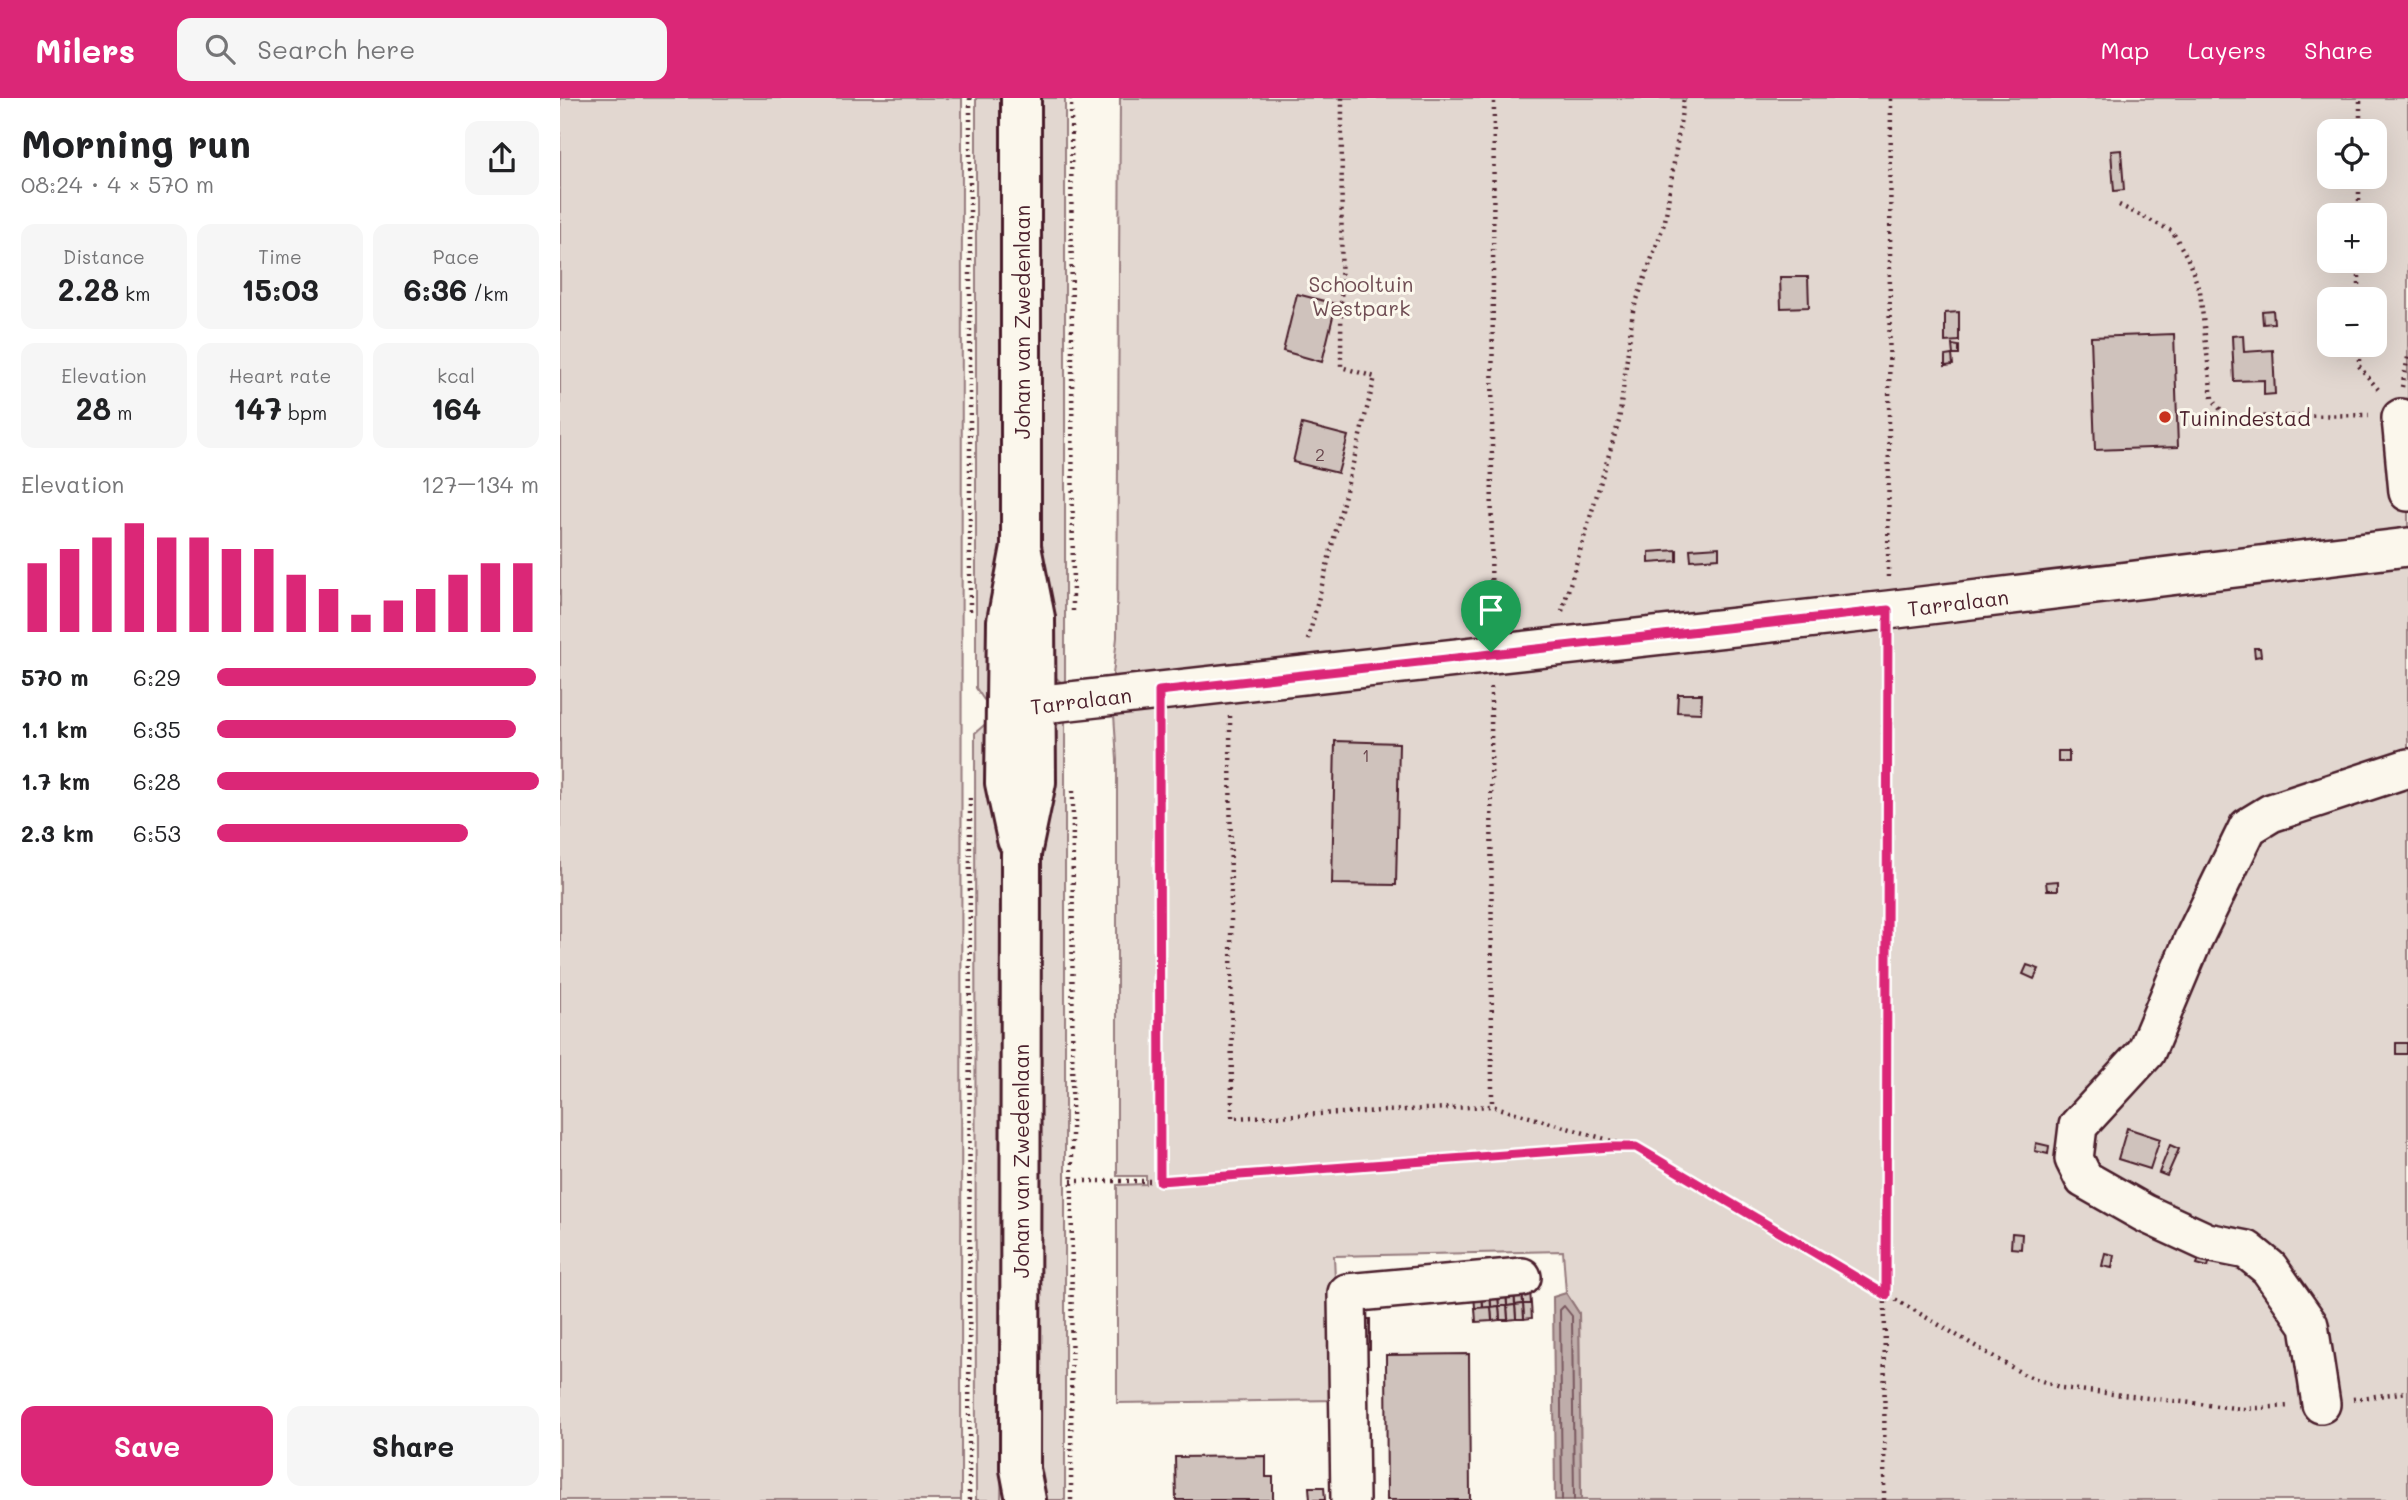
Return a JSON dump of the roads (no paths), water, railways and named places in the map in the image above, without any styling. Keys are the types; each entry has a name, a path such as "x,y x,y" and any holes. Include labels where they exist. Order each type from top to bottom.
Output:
{"main road":[{"name":"Johan van Zwedenlaan","path":"1020,1490 1021,854 1005,783 1021,707 1007,621 1021,547 1021,98"}],"street":[{"path":"2402,418 2407,477"},
{"name":"Tarralaan","path":"1021,707 1491,652 1888,610 2408,547"},
{"path":"2321,1404 2309,1325 2269,1268 2248,1250 2207,1242 2144,1213 2084,1180 2074,1159 2078,1126 2146,1052 2193,940 2248,827 2271,813 2408,768"},
{"path":"1350,1500 1347,1293 1522,1278"}],"water":[{"path":"1566,1293 1579,1313 1581,1500 1555,1500 1553,1297"}],"place":[{"name":"Tuinindestad","path":"2165,417"}],"park label":[{"name":"Schooltuin Westpark","path":"1361,295"}]}
